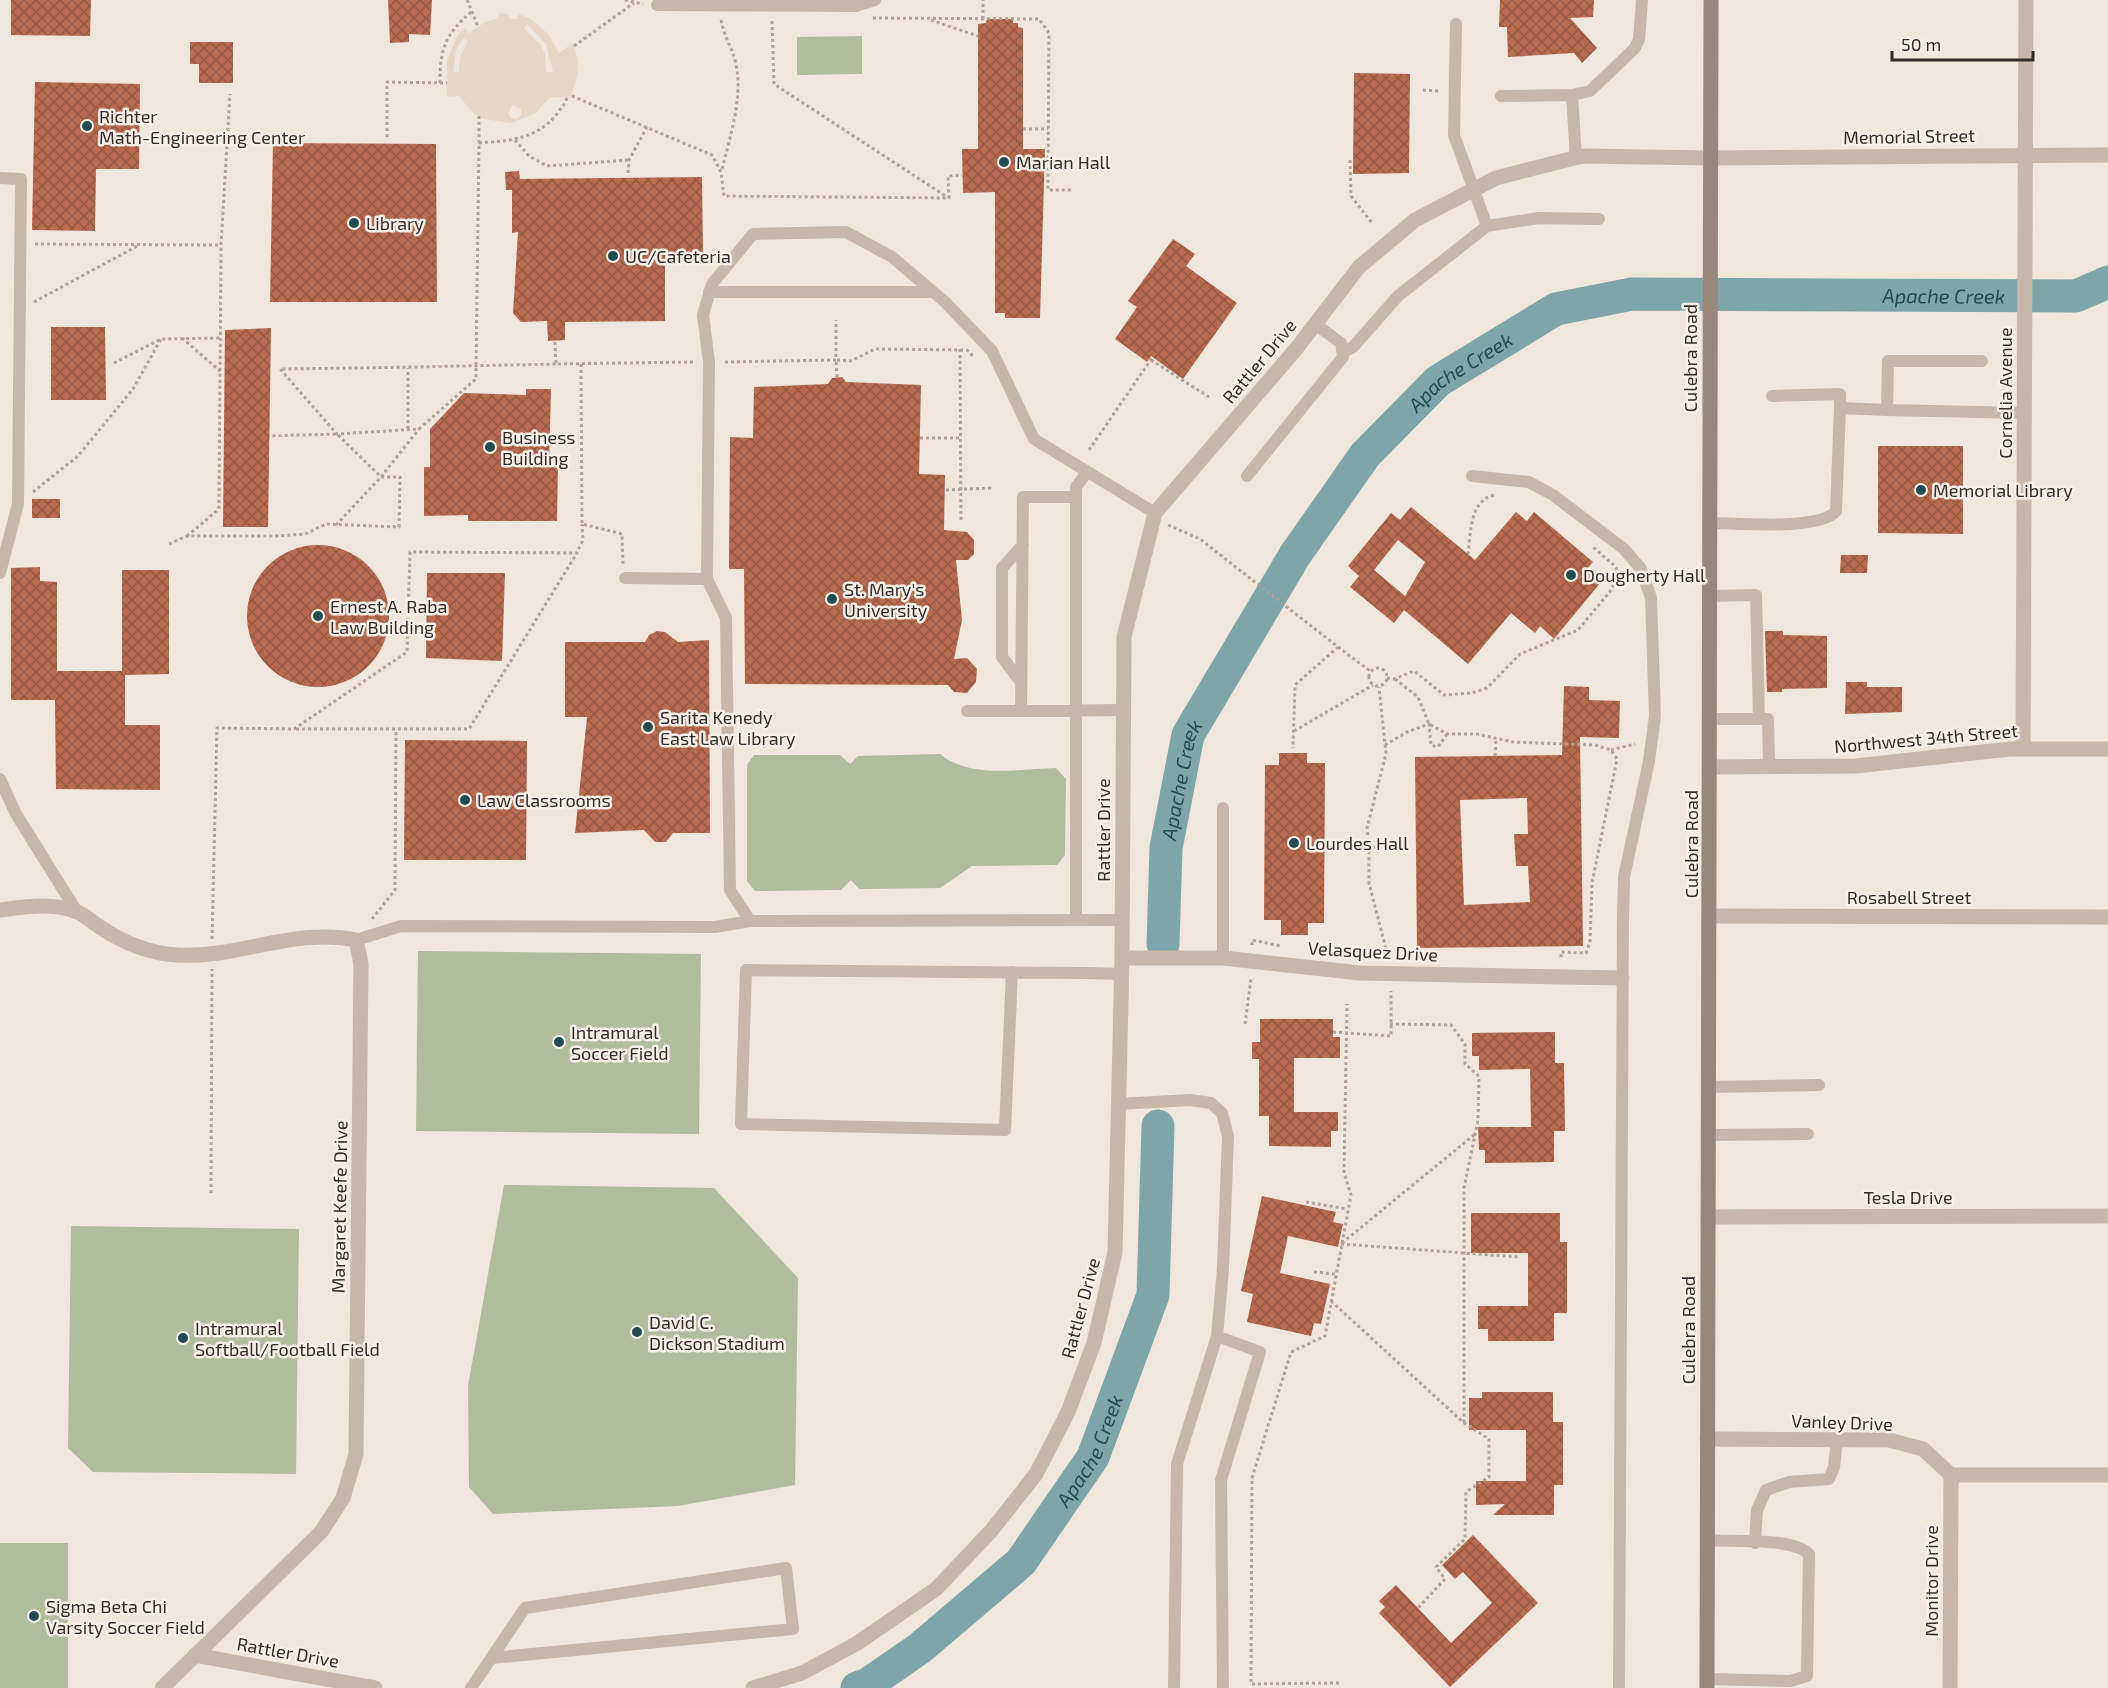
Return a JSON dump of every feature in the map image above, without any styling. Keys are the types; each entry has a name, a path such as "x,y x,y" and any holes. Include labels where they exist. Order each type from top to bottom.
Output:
{"main road":[{"name":"Culebra Road","path":"1707,1683 1711,767 1709,263 1711,0"}],"street":[{"name":"Cornelia Avenue","path":"2023,749 2026,0"},
{"name":"Memorial Street","path":"1711,158 2108,155"},
{"name":"Rattler Drive","path":"753,1688 802,1672 856,1644 936,1588 991,1532 1036,1474 1068,1412 1094,1343 1115,1252 1122,958 1124,637 1154,519 1315,324 1359,267 1415,220 1496,178 1576,158 1711,158"},
{"name":"Northwest 34th Street","path":"1711,767 1856,766 2023,749 2108,749"},
{"path":"0,910 46,906 77,912 127,943 157,953 177,955 212,954 321,936 356,940"},
{"name":"Rosabell Street","path":"1710,916 2108,917"},
{"name":"Margaret Keefe Drive","path":"162,1688 321,1532 343,1498 356,1454 361,964 356,940"},
{"name":"Velasquez Drive","path":"1122,958 1223,958 1360,974 1622,978"},
{"name":"Tesla Drive","path":"1708,1217 2108,1216"},
{"name":"Vanley Drive","path":"1707,1439 1889,1440 1923,1449 1951,1475"},
{"path":"1951,1475 2108,1475"},
{"name":"Monitor Drive","path":"1950,1688 1951,1475"},
{"name":"Rattler Drive","path":"195,1655 375,1688"}],"lane":[{"path":"657,5 856,6 875,0"},
{"path":"1501,96 1572,94 1590,91 1634,49 1639,40 1642,0"},
{"path":"1456,24 1454,135 1487,226"},
{"path":"1572,94 1576,158"},
{"path":"0,178 21,179 18,504 0,573"},
{"path":"1344,352 1353,347 1398,296 1487,226 1539,218 1599,219"},
{"path":"750,921 730,890 726,618 707,579 709,362 703,315 712,284 753,234 846,232 892,257 933,292 992,351 1034,439 1088,472 1154,519"},
{"path":"709,292 933,292"},
{"path":"1247,476 1343,357 1341,343 1315,324"},
{"path":"1887,410 1888,361 1982,361"},
{"path":"1710,523 1810,523 1831,518 1836,511 1840,394 1772,396"},
{"path":"1840,408 2024,413"},
{"path":"1076,921 1076,487 1088,472"},
{"path":"1472,476 1528,482 1553,495 1624,549 1641,569 1651,598 1655,716 1624,877 1619,1688"},
{"path":"1021,711 1023,497 1076,497"},
{"path":"1021,682 1002,657 1002,568 1023,545"},
{"path":"625,578 707,579"},
{"path":"1710,596 1756,595 1759,719"},
{"path":"967,711 1123,710"},
{"path":"1711,719 1768,719 1768,765"},
{"path":"0,779 16,814 77,912"},
{"path":"1223,808 1223,958"},
{"path":"356,940 401,926 715,927 750,921 1122,920"},
{"path":"1012,972 1005,1130 741,1124 746,970 1012,972 1121,974"},
{"path":"1709,1087 1819,1084"},
{"path":"1118,1104 1190,1100 1211,1103 1222,1113 1228,1136 1223,1269 1216,1336 1177,1464 1174,1688"},
{"path":"1708,1135 1808,1134"},
{"path":"1216,1336 1260,1352 1221,1480 1223,1688"},
{"path":"1755,1543 1757,1510 1766,1490 1789,1482 1829,1479 1834,1467 1837,1440"},
{"path":"1707,1540 1802,1547 1809,1554 1807,1676 1790,1681 1707,1683"},
{"path":"471,1688 491,1658 525,1608 786,1568 793,1629 491,1658"}],"path":[{"path":"467,0 478,26"},
{"path":"574,46 634,3 625,0"},
{"path":"982,19 983,0"},
{"path":"719,6 725,40 733,50 736,66 737,104 721,172 724,196 949,198"},
{"path":"856,6 855,18 1039,19 1049,33 1048,190 1072,190"},
{"path":"771,7 774,84 949,198"},
{"path":"440,83 443,46 450,32 471,12"},
{"path":"927,18 978,36"},
{"path":"387,137 387,82 447,83"},
{"path":"169,544 187,536 219,509 221,245 230,94"},
{"path":"572,96 712,155 721,172"},
{"path":"479,143 516,140 536,132 550,122 567,98"},
{"path":"336,525 381,477 419,429 476,379 479,117"},
{"path":"628,173 629,160 647,127"},
{"path":"1023,129 1048,129"},
{"path":"516,140 529,156 547,166 629,160"},
{"path":"1350,160 1351,196 1372,223"},
{"path":"949,198 948,176 962,175"},
{"path":"21,244 221,245"},
{"path":"19,310 140,244"},
{"path":"181,337 220,372"},
{"path":"114,363 160,339 220,338"},
{"path":"18,504 78,456 133,389 160,339"},
{"path":"837,377 836,360 851,361 876,349 960,349 970,351 974,357"},
{"path":"960,349 962,520"},
{"path":"1089,450 1151,359 1209,397"},
{"path":"187,536 306,534 326,524 399,527 400,477 381,477 337,434 280,369 556,364"},
{"path":"217,728 469,729 583,540 581,364"},
{"path":"408,368 408,429"},
{"path":"269,436 419,429"},
{"path":"920,438 962,438"},
{"path":"946,490 993,488"},
{"path":"1468,554 1475,510 1486,497 1496,495"},
{"path":"1154,519 1173,525 1200,539 1370,671"},
{"path":"582,524 622,534 625,578"},
{"path":"1394,679 1414,671 1444,695 1472,693 1487,688 1520,654 1578,630 1612,589 1617,575 1616,567 1591,545"},
{"path":"294,729 407,652 410,552 577,553"},
{"path":"1293,748 1295,685 1338,647"},
{"path":"1370,671 1382,668 1387,678"},
{"path":"1370,671 1368,676 1373,685 1379,687"},
{"path":"1387,678 1394,679 1418,697 1430,724 1431,745 1438,747 1447,734"},
{"path":"1387,678 1379,687 1386,754 1367,828 1369,883 1387,953"},
{"path":"1294,731 1373,685"},
{"path":"1385,745 1407,732 1430,724 1447,734 1477,734 1513,742 1595,746 1611,750 1652,740"},
{"path":"367,925 395,890 396,729"},
{"path":"1495,756 1496,739"},
{"path":"1561,964 1561,952 1586,953 1590,942 1592,884 1617,759 1611,750"},
{"path":"1369,847 1405,847"},
{"path":"1333,1032 1390,1035 1391,983"},
{"path":"1339,1683 1251,1683 1252,1478 1291,1352 1325,1336 1351,1196 1344,1173 1347,1004"},
{"path":"1390,1024 1451,1024 1465,1044 1465,1065 1479,1076 1478,1120 1464,1188 1466,1255 1464,1423"},
{"path":"1341,1244 1474,1135"},
{"path":"1305,1202 1347,1209"},
{"path":"1341,1244 1466,1255 1520,1257"},
{"path":"1314,1272 1335,1275"},
{"path":"1331,1301 1464,1423 1489,1438 1489,1478 1466,1492 1465,1539 1436,1567 1445,1579 1418,1608"}],"green space":[{"path":"862,36 862,74 797,75 797,37"},
{"path":"940,754 952,762 980,770 1011,771 1056,768 1066,779 1065,855 1057,865 972,866 940,888 859,889 851,880 841,890 755,891 747,881 747,765 754,755 840,755 850,764 858,756"},
{"name":"Intramural Soccer Field","path":"418,951 701,954 699,1134 416,1131"},
{"name":"David C. Dickson Stadium","path":"504,1185 714,1188 798,1278 795,1485 678,1506 493,1514 469,1487 468,1386"},
{"name":"Intramural Softball/Football Field","path":"71,1226 299,1229 296,1474 93,1472 68,1448"},
{"name":"Sigma Beta Chi Varsity Soccer Field","path":"0,1543 68,1543 68,1688 0,1688"}],"shaded area":[{"path":"500,13 507,14 510,19 517,19 519,14 532,20 547,33 559,53 573,43 578,60 571,98 550,97 536,113 511,123 483,119 472,112 459,96 447,97 447,61 457,36 464,28 469,33 485,22 496,19","holes":["527,24 546,44 553,72 546,72 545,54 540,44 524,29","463,38 468,41 460,58 459,72 453,72 456,50","512,105 521,109 521,115 517,119 511,118 508,114"]}],"building":[{"path":"11,0 91,0 90,36 11,35"},
{"path":"388,0 432,0 430,35 409,34 409,42 390,43"},
{"path":"1500,0 1594,0 1593,17 1570,18 1597,48 1582,63 1574,53 1508,57 1507,27 1499,27"},
{"name":"Marian Hall","path":"987,19 1013,19 1013,23 1018,23 1018,27 1023,28 1023,149 1045,149 1040,318 1005,318 1005,313 995,313 995,192 963,193 962,149 978,149 978,24 986,23"},
{"path":"190,42 233,42 233,83 199,83 199,64 190,64"},
{"path":"1354,73 1410,74 1409,173 1353,174"},
{"name":"Richter Math-Engineering Center","path":"35,82 140,84 139,169 96,169 95,231 32,230"},
{"name":"Library","path":"273,143 436,144 437,302 270,302"},
{"name":"UC/Cafeteria","path":"519,171 520,179 702,177 703,256 665,256 665,321 565,322 565,340 548,341 547,321 521,322 513,313 518,232 512,233 512,190 506,190 505,172"},
{"path":"1173,239 1195,254 1186,266 1237,303 1183,379 1151,356 1147,362 1115,339 1137,307 1128,301"},
{"path":"51,327 105,327 106,400 51,400"},
{"path":"271,328 268,527 223,527 225,330"},
{"path":"842,377 846,382 921,385 919,474 945,475 944,530 967,532 974,540 974,554 968,560 956,560 962,620 954,659 967,658 977,669 976,682 967,693 954,692 948,685 745,684 744,569 729,569 730,437 753,438 754,387 828,384 832,378"},
{"name":"Business Building","path":"526,389 551,389 549,466 558,466 557,521 468,521 468,515 424,516 424,467 430,467 430,429 464,393 526,395"},
{"name":"Memorial Library","path":"1878,446 1963,446 1963,534 1878,533"},
{"path":"32,499 60,499 60,518 32,518"},
{"path":"1411,507 1475,560 1516,512 1527,521 1534,512 1593,562 1586,570 1601,582 1554,639 1540,626 1535,633 1511,613 1468,664 1404,610 1394,623 1350,587 1359,576 1348,566 1391,513 1400,520","holes":["1398,540 1425,562 1405,596 1374,570"]},
{"name":"Ernest A. Raba Law Building","path":"318,545 345,550 368,566 384,589 389,616 384,643 368,666 345,682 318,687 291,682 268,666 252,643 247,616 252,589 268,566 291,550"},
{"path":"1841,555 1868,555 1867,573 1840,573"},
{"path":"40,567 40,581 57,582 57,671 122,671 122,570 169,570 169,674 125,675 125,725 160,725 160,790 56,789 55,700 11,700 11,568"},
{"path":"427,573 505,573 502,661 426,658"},
{"name":"Sarita Kenedy East Law Library","path":"657,631 665,632 678,642 709,640 710,833 673,833 666,842 655,842 644,830 575,833 587,717 565,717 565,642 645,642 649,635"},
{"path":"1765,631 1783,631 1783,635 1827,636 1827,688 1782,689 1782,692 1767,692"},
{"path":"1846,682 1867,682 1867,687 1902,687 1902,712 1845,714"},
{"path":"1564,686 1589,687 1589,700 1620,701 1619,738 1580,737 1583,946 1417,948 1415,757 1562,755","holes":["1527,798 1528,834 1514,834 1516,866 1528,866 1530,902 1464,905 1460,800"]},
{"name":"Law Classrooms","path":"405,740 527,741 526,860 404,860"},
{"name":"Lourdes Hall","path":"1279,753 1307,753 1307,763 1325,763 1324,923 1308,923 1308,935 1281,935 1281,920 1264,920 1265,765 1279,765"},
{"path":"1260,1019 1333,1019 1333,1037 1340,1037 1340,1058 1294,1058 1294,1112 1338,1112 1338,1131 1331,1131 1331,1147 1269,1146 1269,1116 1259,1116 1259,1059 1252,1059 1252,1042 1260,1042"},
{"path":"1555,1032 1555,1063 1564,1063 1565,1131 1554,1131 1554,1162 1485,1163 1485,1150 1479,1150 1478,1127 1531,1127 1530,1069 1479,1070 1479,1056 1472,1056 1472,1033"},
{"path":"1262,1196 1336,1212 1333,1222 1343,1224 1338,1247 1288,1236 1280,1273 1330,1284 1321,1324 1314,1323 1311,1336 1247,1322 1253,1294 1241,1291"},
{"path":"1471,1213 1560,1213 1560,1242 1567,1242 1567,1313 1554,1313 1554,1341 1488,1341 1488,1329 1478,1329 1478,1306 1528,1306 1528,1253 1471,1253"},
{"path":"1482,1392 1553,1392 1553,1422 1563,1422 1563,1485 1554,1485 1554,1515 1493,1515 1505,1504 1476,1505 1476,1481 1526,1481 1526,1430 1469,1430 1469,1398 1482,1398"},
{"path":"1473,1535 1538,1603 1450,1687 1379,1613 1385,1607 1379,1601 1396,1585 1451,1643 1492,1603 1463,1572 1455,1579 1442,1565"}],"waterway":[{"name":"Apache Creek","path":"1163,944 1166,848 1188,735 1295,555 1365,455 1438,381 1556,309 1632,294 2076,296 2108,282"},
{"name":"Apache Creek","path":"857,1688 868,1684 920,1648 1021,1562 1093,1457 1153,1295 1158,1126"}],"place":[{"name":"Richter Math-Engineering Center","path":"87,126"},
{"name":"Marian Hall","path":"1004,162"},
{"name":"Library","path":"354,223"},
{"name":"UC/Cafeteria","path":"613,256"},
{"name":"Business Building","path":"490,447"},
{"name":"Memorial Library","path":"1921,490"},
{"name":"Dougherty Hall","path":"1571,575"},
{"name":"St. Mary's University","path":"832,599"},
{"name":"Ernest A. Raba Law Building","path":"318,616"},
{"name":"Sarita Kenedy East Law Library","path":"648,727"},
{"name":"Law Classrooms","path":"465,800"},
{"name":"Lourdes Hall","path":"1294,843"},
{"name":"Intramural Soccer Field","path":"559,1042"},
{"name":"David C. Dickson Stadium","path":"637,1332"},
{"name":"Intramural Softball/Football Field","path":"183,1338"},
{"name":"Sigma Beta Chi Varsity Soccer Field","path":"34,1616"}]}
